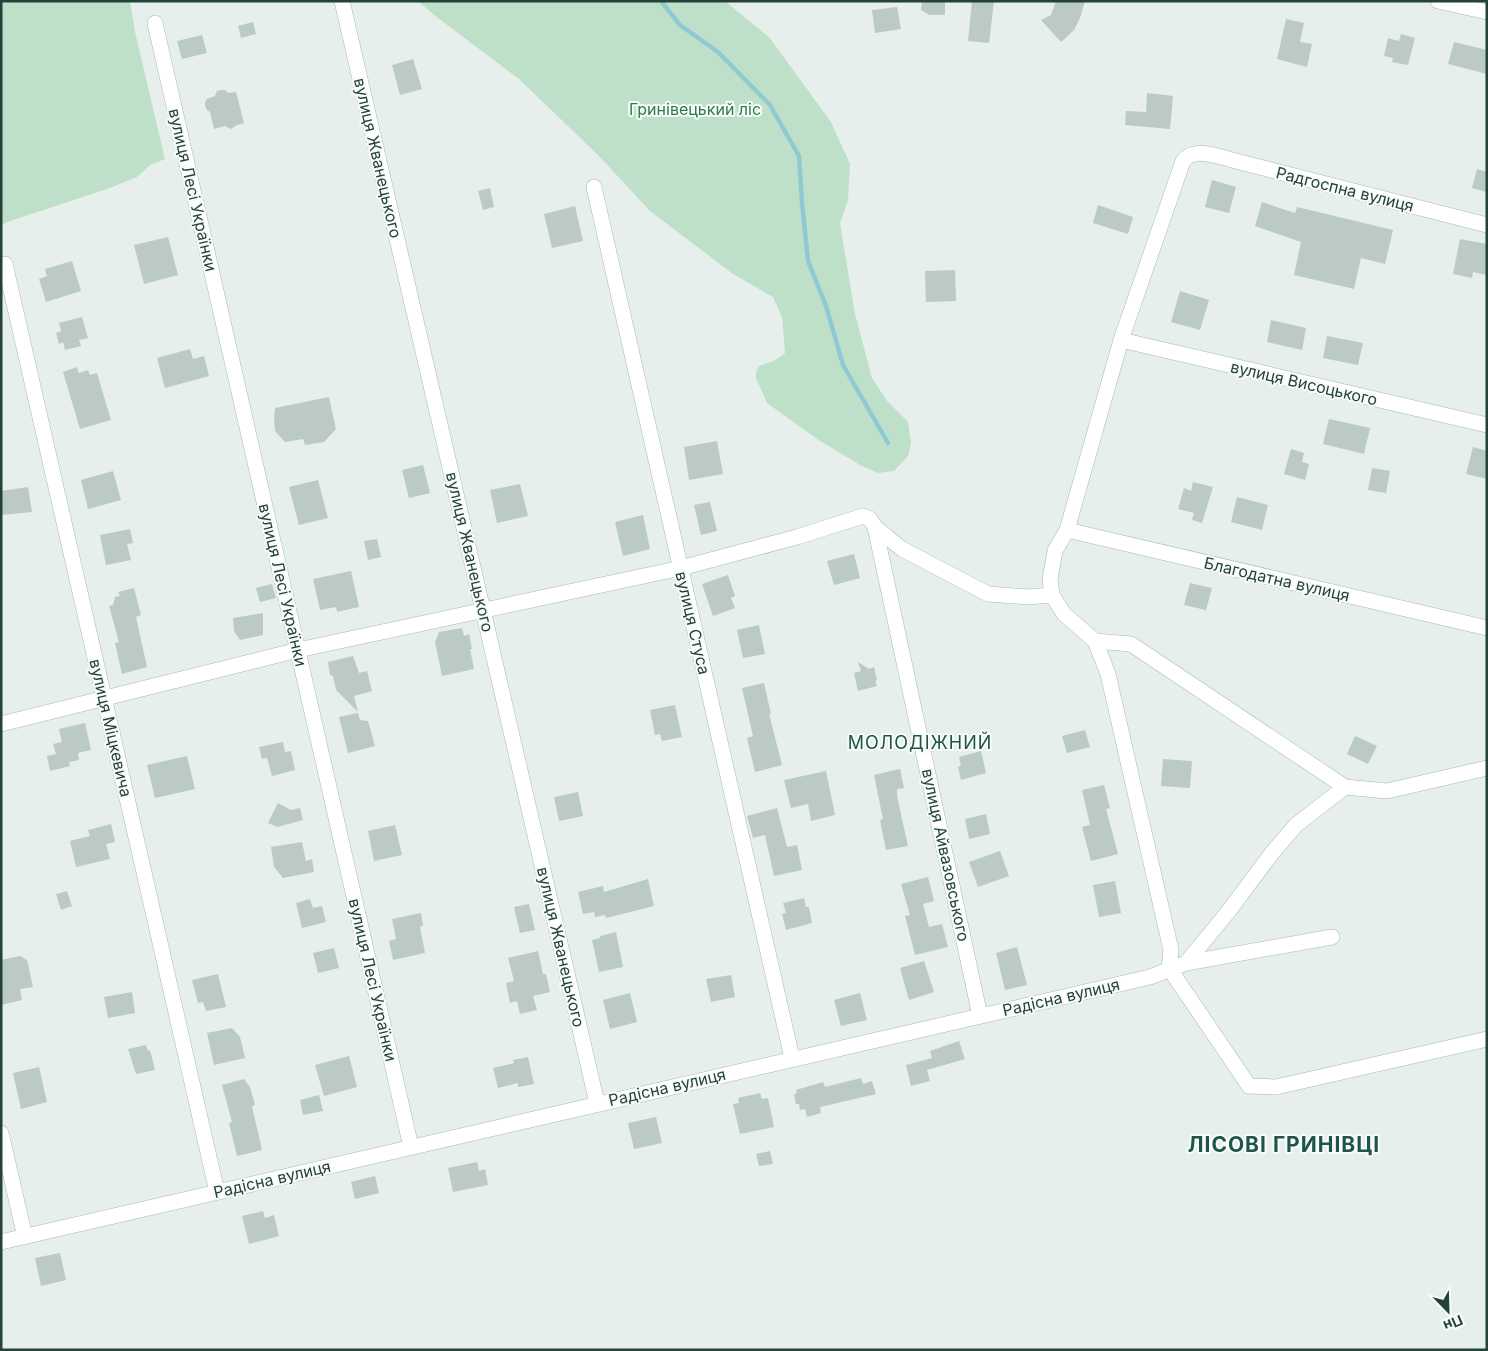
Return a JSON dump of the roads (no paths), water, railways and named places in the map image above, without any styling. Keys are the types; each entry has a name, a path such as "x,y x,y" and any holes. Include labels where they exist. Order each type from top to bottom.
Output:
{"street":[{"name":"вулиця Жванецького","path":"342,1 597,1103"},
{"path":"1438,1 1487,12"},
{"name":"вулиця Лесі Українки","path":"155,23 411,1147"},
{"name":"Радгоспна вулиця","path":"1122,340 1183,161 1188,155 1193,153 1487,225"},
{"name":"вулиця Стуса","path":"594,187 792,1058"},
{"name":"вулиця Міцкевича","path":"5,264 217,1192"},
{"path":"1122,340 1067,530 1055,550 1050,579 1052,595 1064,614 1095,641 1108,674 1171,950 1169,968 1249,1086 1276,1087 1487,1039"},
{"name":"вулиця Висоцького","path":"1122,340 1487,425"},
{"path":"1,724 298,650 681,568 797,537 863,516 902,549 988,594 1028,597 1052,595"},
{"name":"вулиця Айвазовського","path":"872,523 980,1016"},
{"name":"Благодатна вулиця","path":"1067,530 1487,628"},
{"path":"1095,641 1131,644 1345,787 1386,791 1487,768"},
{"path":"1186,962 1228,912 1272,853 1296,826 1345,787"},
{"name":"Радісна вулиця","path":"1,1242 792,1058 1150,977 1186,962 1332,937"},
{"path":"1,1133 24,1237"}],"waterway":[{"path":"661,1 680,25 718,52 770,105 799,156 808,261 826,306 843,365 888,443"}],"district":[{"name":"МОЛОДІЖНИЙ","path":"920,742"},
{"name":"ЛІСОВІ ГРИНІВЦІ","path":"1284,1144"}],"park label":[{"name":"Гринівецький ліс","path":"695,109"}]}
